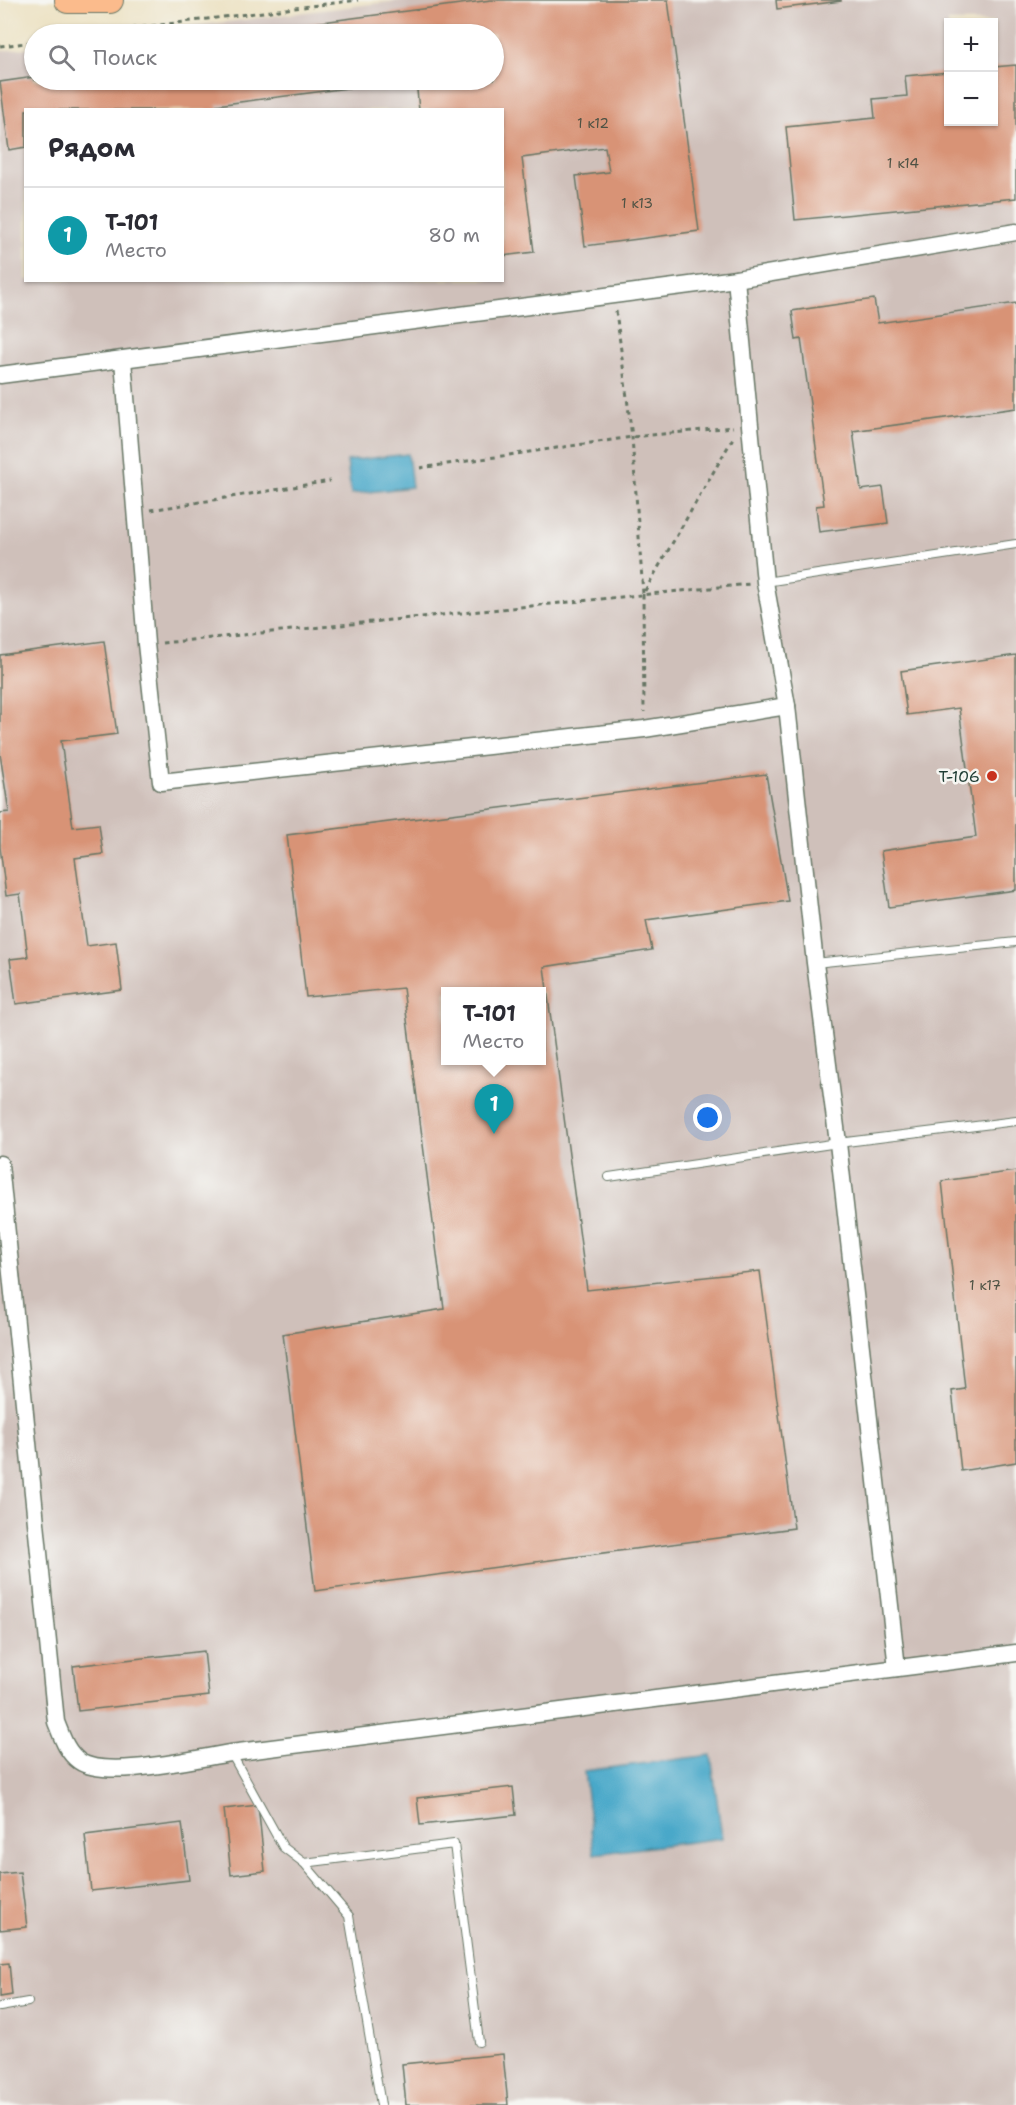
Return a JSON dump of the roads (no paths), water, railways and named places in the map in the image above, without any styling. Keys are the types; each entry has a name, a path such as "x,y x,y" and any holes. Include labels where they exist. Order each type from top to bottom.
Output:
{"main road":[{"path":"68,0 110,0"}],"street":[{"path":"0,375 736,279 1016,232"},
{"path":"736,279 745,426 765,582 787,706 897,1668"},
{"path":"123,360 146,644 161,782 644,729 787,706"},
{"path":"0,1164 56,1722 67,1750 81,1762 100,1769 124,1769 231,1753 1016,1653"}],"lane":[{"path":"765,582 1016,544"},
{"path":"815,963 1016,942"},
{"path":"609,1177 838,1143 1016,1120"},
{"path":"231,1753 283,1847 304,1863 349,1917 381,2105"},
{"path":"304,1863 454,1844 479,2042"},
{"path":"0,2007 28,2002"}],"water":[{"path":"408,454 412,487 351,494 347,461"},
{"path":"711,1755 722,1838 594,1854 584,1771"}],"place":[{"name":"Т-106","path":"992,776"},
{"name":"Т-101","path":"494,1134"}]}
